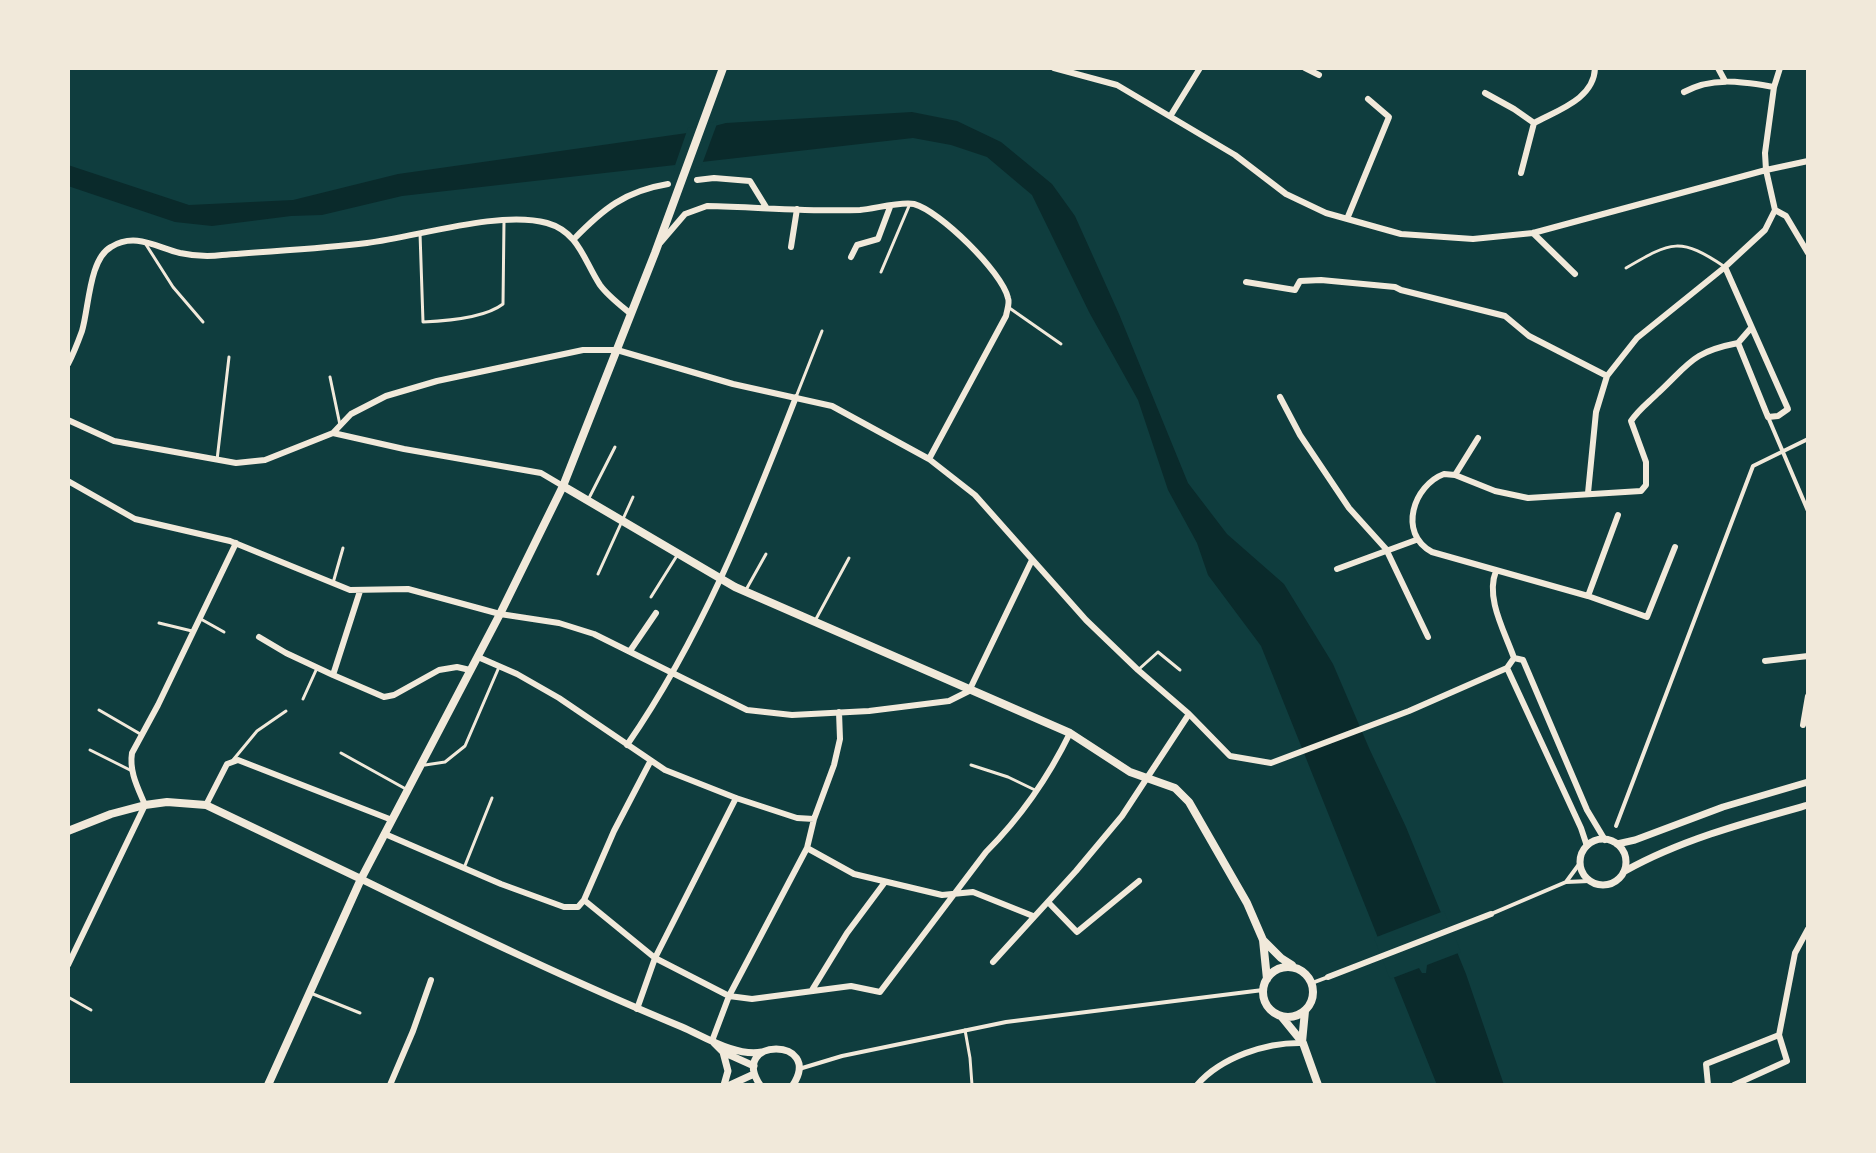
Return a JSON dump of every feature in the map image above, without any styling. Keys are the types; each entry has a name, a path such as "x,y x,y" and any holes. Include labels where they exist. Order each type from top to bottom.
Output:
{"main road":[{"path":"268,1085 361,879 478,657 563,486 655,253 723,68"},
{"path":"563,486 745,592 1070,733 1130,772 1163,781 1175,788 1189,802 1247,903 1263,940 1267,979 1263,990 1269,1008 1303,1043 1318,1085"},
{"path":"68,831 128,808 167,802 206,805 361,879"},
{"path":"1263,940 1281,958 1306,974 1312,983 1312,1001 1305,1011 1303,1043"},
{"path":"1267,979 1280,968 1297,968"},
{"path":"1280,1016 1293,1016 1305,1011"}],"street":[{"path":"1054,68 1073,70 1117,85 1235,155 1286,194 1326,213 1401,234 1473,239 1533,233 1808,161"},
{"path":"1171,115 1200,68"},
{"path":"1305,68 1319,75"},
{"path":"1521,173 1534,123 1580,97 1589,88 1595,68"},
{"path":"1718,68 1725,81"},
{"path":"1588,493 1596,412 1607,376 1637,338 1725,267 1765,230 1775,210 1765,153 1774,87 1780,68"},
{"path":"1684,92 1697,85 1725,81 1774,87"},
{"path":"1485,93 1534,123"},
{"path":"1347,219 1389,117 1368,99"},
{"path":"697,180 750,181 766,207"},
{"path":"574,239 600,213 642,188 668,184"},
{"path":"655,253 677,222 693,209 707,206 858,210 909,204 932,213 972,246 1009,299 1006,316 929,459"},
{"path":"851,257 857,245 878,239 890,207"},
{"path":"791,247 797,209"},
{"path":"1775,210 1786,216 1808,253"},
{"path":"68,364 82,330 95,270 102,254 120,243 143,240 180,253 202,256 369,243 504,221 545,223 556,226 574,239 601,286 631,314"},
{"path":"1533,233 1575,274"},
{"path":"1725,267 1788,409 1778,416 1768,417"},
{"path":"1246,282 1295,290 1300,281 1321,280 1395,287 1485,309 1505,316 1529,336 1607,376"},
{"path":"1675,547 1647,617 1588,596 1432,552 1416,540 1412,531 1413,514 1421,495 1439,476 1455,475 1495,491 1528,498 1641,491 1646,485 1646,462 1631,421 1680,369 1709,349 1738,343 1751,328"},
{"path":"1738,343 1808,511"},
{"path":"68,420 114,441 249,463 265,460 333,433 357,410 386,396 437,381 583,350 617,350 733,384 832,406 929,459 975,495 1086,620 1230,756 1271,763 1385,720 1507,668 1514,658"},
{"path":"627,745 673,673 721,579 745,528 796,397"},
{"path":"1280,397 1300,435 1349,508 1386,549 1428,637"},
{"path":"333,433 541,473 563,486"},
{"path":"1455,475 1478,438"},
{"path":"1616,826 1753,466 1808,439"},
{"path":"68,481 135,519 236,543 360,591 408,589 500,614 559,623 594,634 747,710 792,715 932,704 949,701 969,691 1032,560"},
{"path":"1588,596 1618,515"},
{"path":"1337,569 1416,540"},
{"path":"68,965 145,805 132,771 132,753 236,543"},
{"path":"1496,571 1492,581 1492,597 1514,658"},
{"path":"333,675 360,591"},
{"path":"630,651 656,613"},
{"path":"259,637 317,668 384,697 394,695 439,670 457,667 470,670"},
{"path":"1765,661 1808,656"},
{"path":"478,657 559,698 650,762 684,779 797,818 814,819"},
{"path":"1514,658 1523,660 1587,810 1602,837 1617,844 1625,856 1625,871"},
{"path":"1507,668 1587,846"},
{"path":"1803,725 1808,696"},
{"path":"712,1041 729,996 807,848 834,765 840,739 839,712"},
{"path":"993,962 1122,816 1189,714"},
{"path":"584,900 655,958 729,996 752,999 851,986 880,992 1049,775 1070,733"},
{"path":"206,805 227,764 238,760 392,820"},
{"path":"385,834 564,907 578,907 650,762"},
{"path":"1617,844 1723,807 1808,782"},
{"path":"637,1009 655,958 736,798"},
{"path":"1312,983 1566,882 1589,881 1610,885 1625,871 1643,861 1808,805"},
{"path":"1566,882 1580,863 1587,846 1602,837"},
{"path":"807,848 843,869 885,882 942,895 973,892 1033,916"},
{"path":"1580,863 1589,881"},
{"path":"361,879 547,969 712,1041 746,1052 762,1052 775,1047 789,1051 794,1056 803,1082"},
{"path":"1048,902 1077,932 1139,881"},
{"path":"812,990 847,933 885,882"},
{"path":"1734,1085 1787,1061 1779,1035 1795,953 1808,929"},
{"path":"390,1085 431,980"},
{"path":"793,1085 799,1071 842,1056 965,1030 1020,1020 1263,990"},
{"path":"1708,1085 1706,1064 1779,1035"},
{"path":"712,1041 723,1052 754,1070 760,1085"},
{"path":"1197,1085 1209,1072 1238,1057 1277,1045 1303,1043"},
{"path":"723,1052 728,1071 727,1085"},
{"path":"727,1085 754,1070 762,1052"}],"lane":[{"path":"881,272 909,204"},
{"path":"420,233 423,322 461,320 471,314 492,311 503,304 504,221"},
{"path":"143,240 173,287 203,322"},
{"path":"1626,268 1665,247 1685,245 1698,249 1725,267"},
{"path":"1008,307 1061,344"},
{"path":"796,397 822,331"},
{"path":"217,460 229,357"},
{"path":"330,377 340,425"},
{"path":"588,500 615,447"},
{"path":"598,574 633,497"},
{"path":"333,583 343,548"},
{"path":"651,597 678,554"},
{"path":"745,592 766,554"},
{"path":"814,623 849,558"},
{"path":"199,618 224,632"},
{"path":"159,623 192,631"},
{"path":"1138,670 1158,652 1180,670"},
{"path":"420,766 445,762 465,746 499,667"},
{"path":"303,699 317,668"},
{"path":"99,710 142,735"},
{"path":"233,760 257,731 286,711"},
{"path":"90,750 132,771"},
{"path":"341,753 408,790"},
{"path":"971,765 1037,791"},
{"path":"464,868 492,798"},
{"path":"1799,945 1808,950"},
{"path":"309,992 360,1013"},
{"path":"68,997 91,1010"},
{"path":"965,1030 972,1085"}],"water":[{"path":"912,112 957,121 1001,142 1052,184 1075,216 1188,483 1227,534 1284,584 1333,664 1406,827 1466,974 1504,1085 1437,1085 1261,646 1208,575 1197,543 1168,490 1138,400 1089,312 1032,195 987,157 951,145 913,138 402,196 322,215 212,226 175,222 68,186 68,165 189,205 293,200 398,174 687,133 726,123"}],"pier":[{"path":"718,121 701,167 673,171 688,128"},
{"path":"1444,911 1461,952 1427,965 1426,973 1419,968 1390,979 1374,938"}]}
